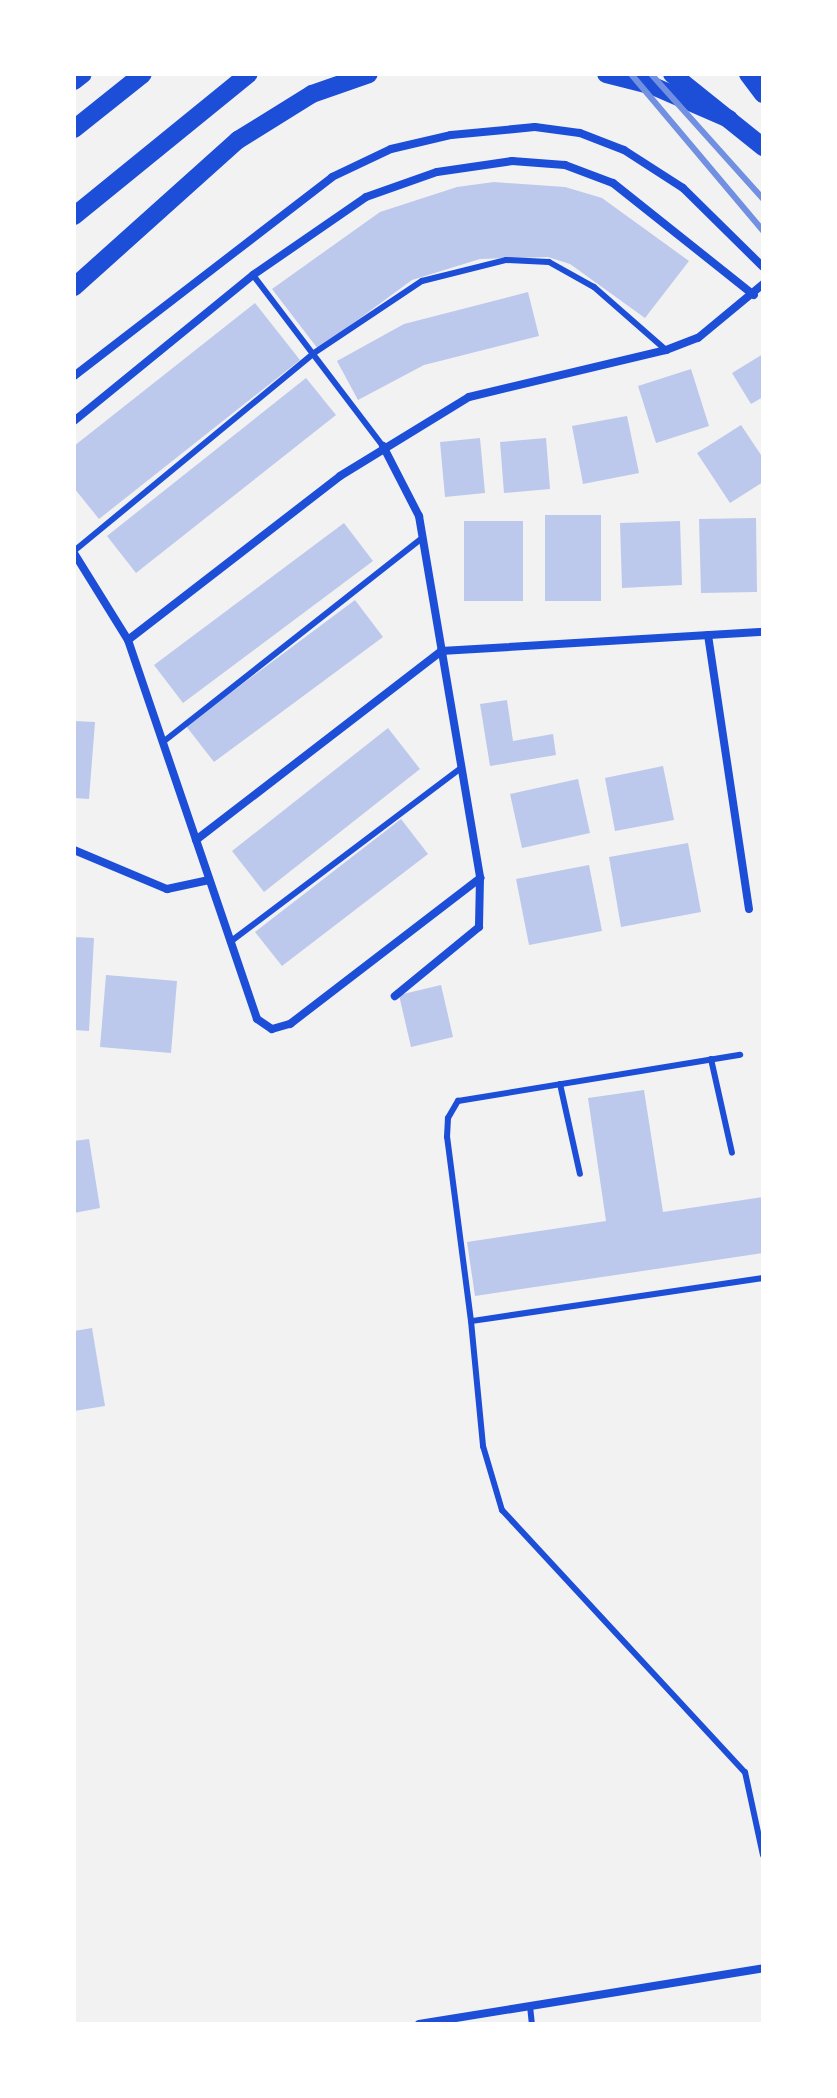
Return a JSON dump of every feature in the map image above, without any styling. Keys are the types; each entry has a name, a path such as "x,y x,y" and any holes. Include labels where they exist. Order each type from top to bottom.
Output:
{"highway":[{"path":"74,81 83,74"},
{"path":"74,129 143,74"},
{"path":"74,216 243,77 267,74"},
{"path":"74,287 238,140 312,94 369,74"},
{"path":"606,74 653,86 729,119"},
{"path":"672,74 763,147"}],"street":[{"path":"74,376 332,177 391,149 451,135 535,127 580,133 624,150 683,188 763,267"},
{"path":"74,421 253,275 366,197 437,172 512,161 565,165 613,183 754,295"},
{"path":"128,640 383,446 469,397 666,350 698,338 754,295 763,284"},
{"path":"383,446 419,516 480,878 479,927 395,996"},
{"path":"74,552 128,640 257,1019 272,1029 290,1024 480,878"},
{"path":"196,840 441,651 763,632"},
{"path":"708,635 749,909"},
{"path":"74,850 167,889 209,880"},
{"path":"419,2024 763,1968"}],"lane":[{"path":"74,552 314,353 422,281 506,260 549,262 594,287 666,350"},
{"path":"253,275 383,446"},
{"path":"163,742 422,538"},
{"path":"230,942 461,768"},
{"path":"740,1055 458,1101 448,1118 483,1446 502,1510 745,1772 763,1855"},
{"path":"711,1059 732,1153"},
{"path":"560,1084 580,1174"},
{"path":"471,1321 763,1278"},
{"path":"530,2006 532,2024"}],"building":[{"path":"494,182 565,187 602,198 689,261 645,318 570,264 548,257 480,259 412,280 318,349 272,289 380,212 457,187"},
{"path":"528,292 539,336 424,365 358,400 337,361 404,324"},
{"path":"255,303 300,360 99,519 74,488 74,446"},
{"path":"763,354 763,397 751,404 732,373"},
{"path":"691,369 709,426 656,443 638,386"},
{"path":"306,378 336,415 136,573 107,536"},
{"path":"627,416 639,473 583,484 572,426"},
{"path":"741,425 763,458 763,482 730,503 697,453"},
{"path":"480,438 485,493 445,497 440,442"},
{"path":"546,438 550,489 504,493 500,442"},
{"path":"545,515 601,515 601,601 545,601"},
{"path":"756,518 757,592 701,593 699,519"},
{"path":"464,521 523,521 523,601 464,601"},
{"path":"680,521 682,585 622,588 620,523"},
{"path":"344,523 373,561 183,703 154,665"},
{"path":"355,600 383,637 214,762 186,726"},
{"path":"507,700 513,741 553,734 556,755 490,766 480,704"},
{"path":"74,721 95,722 89,799 74,798"},
{"path":"388,728 420,769 264,892 232,851"},
{"path":"663,766 674,820 615,831 605,778"},
{"path":"578,779 590,833 522,848 510,794"},
{"path":"401,819 428,854 282,966 255,932"},
{"path":"688,843 701,912 621,927 609,857"},
{"path":"589,865 602,931 529,945 516,879"},
{"path":"74,937 94,938 89,1031 74,1030"},
{"path":"106,975 177,981 171,1053 100,1047"},
{"path":"441,985 453,1037 411,1047 399,995"},
{"path":"644,1090 663,1212 763,1197 763,1253 475,1296 467,1242 606,1221 588,1098"},
{"path":"89,1139 100,1208 74,1213 74,1141"},
{"path":"92,1328 105,1406 74,1411 74,1331"}],"railway":[{"path":"631,74 763,231"},
{"path":"651,74 763,199"}]}
